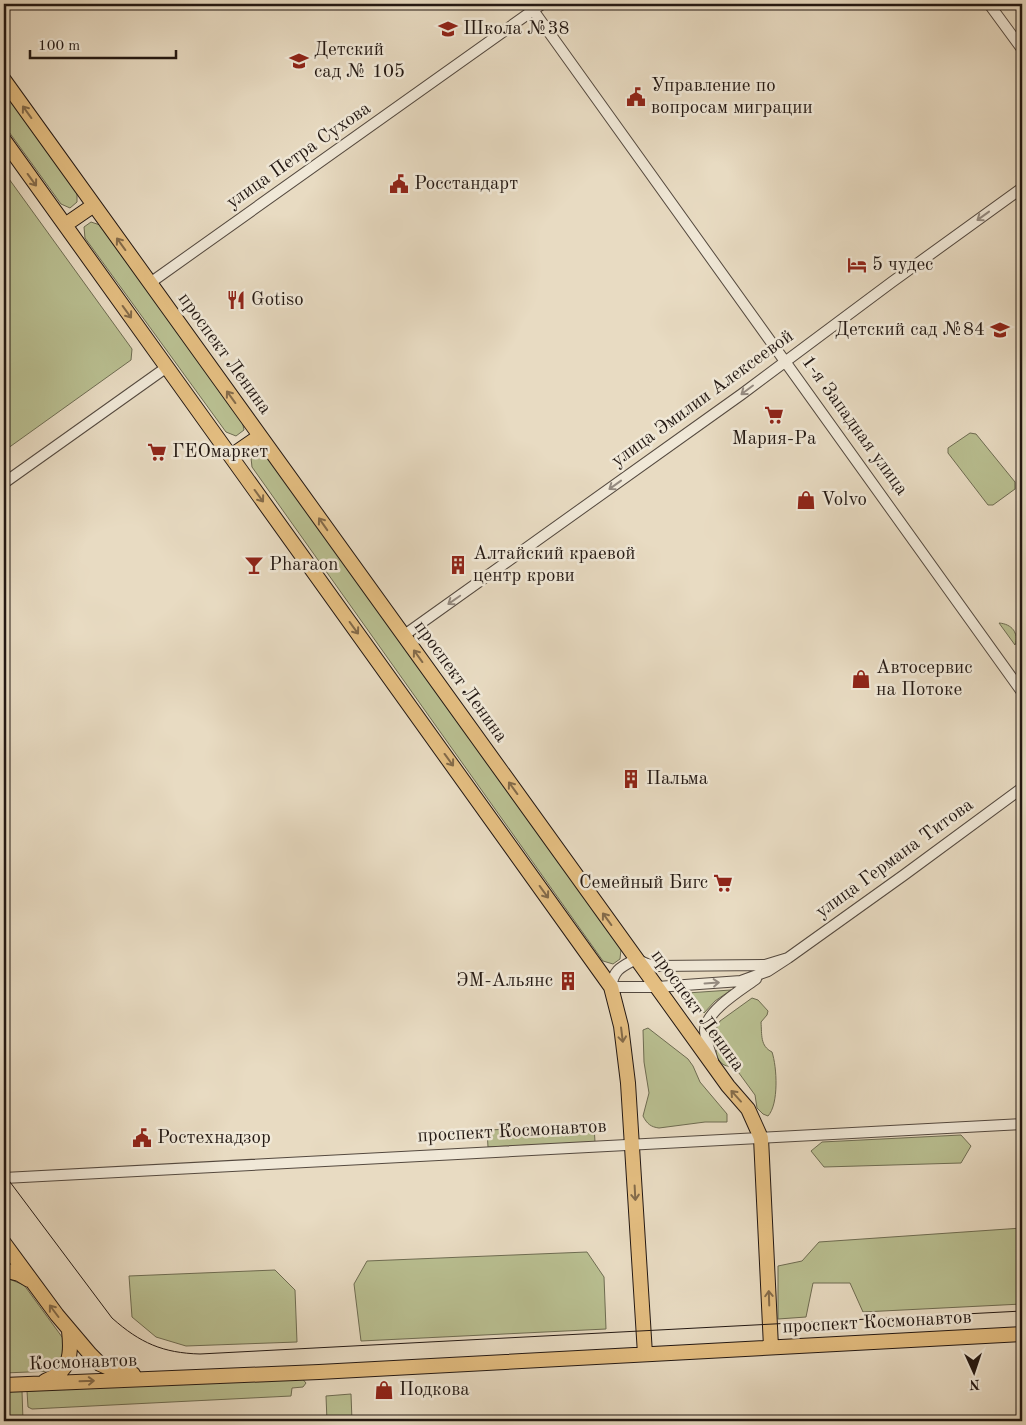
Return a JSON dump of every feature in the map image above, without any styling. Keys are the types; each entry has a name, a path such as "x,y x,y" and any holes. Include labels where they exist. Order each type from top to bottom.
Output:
{"main road":[{"name":"проспект Ленина","path":"4,80 715,1069 748,1109 760,1138 771,1347"},
{"path":"4,140 611,987 622,1034 628,1083 644,1354"},
{"path":"65,225 94,205"},
{"path":"231,456 260,436"},
{"path":"4,1243 69,1331 100,1364 120,1373 164,1378"},
{"path":"4,1270 19,1274 34,1284"},
{"path":"40,1383 62,1372 69,1358 71,1345 69,1331"},
{"name":"проспект Космонавтов","path":"164,1378 319,1372 1022,1334"},
{"name":"Космонавтов","path":"4,1385 164,1378"}],"street":[{"path":"989,4 1022,49"},
{"name":"улица Петра Сухова","path":"150,283 538,7"},
{"name":"1-я Западная улица","path":"538,7 786,361 1022,692"},
{"name":"улица Эмилии Алексеевой","path":"403,636 742,394 1022,188"},
{"path":"4,483 167,367"},
{"name":"улица Германа Титова","path":"788,958 904,876 1022,788"},
{"path":"768,970 741,981 657,987 611,987 613,976 618,969 636,959 656,966 765,965 788,958"},
{"path":"715,1069 705,1033 708,1019 722,1004 768,970 788,958"},
{"name":"проспект Космонавтов","path":"4,1178 1022,1124"}],"green space":[{"path":"4,92 77,192 77,202 70,208 61,204 4,125"},
{"path":"4,172 132,349 131,360 4,451"},
{"path":"91,222 100,225 242,420 244,430 236,436 226,432 85,238 84,227"},
{"path":"970,433 976,434 1015,482 1015,489 993,505 988,505 948,453 948,448"},
{"path":"258,453 267,456 621,949 620,959 613,964 603,961 252,467 251,458"},
{"path":"999,623 1011,627 1016,637 1015,645"},
{"path":"731,990 715,1001 704,1013 687,993"},
{"path":"752,998 758,1000 768,1011 761,1022 762,1036 765,1047 772,1052 776,1085 774,1103 768,1116 757,1108 755,1095 736,1069 733,1066 727,1066 722,1063 716,1052 719,1045 716,1029 720,1021"},
{"path":"648,1028 688,1059 700,1082 727,1114 727,1122 705,1122 659,1128 651,1126 646,1121 643,1116 649,1093 644,1062 643,1030"},
{"path":"594,1126 595,1142 488,1147 487,1130"},
{"path":"961,1135 971,1146 961,1163 824,1167 811,1151 822,1142"},
{"path":"1022,1228 1022,1304 863,1312 850,1283 813,1283 806,1317 778,1319 778,1266 802,1261 819,1242"},
{"path":"587,1252 604,1277 606,1329 361,1341 354,1284 367,1261"},
{"path":"275,1270 295,1290 297,1342 186,1346 156,1337 132,1317 129,1276"},
{"path":"4,1277 24,1285 65,1341 61,1363 53,1371 4,1373"},
{"path":"300,1376 306,1383 303,1387 292,1388 291,1396 32,1409 28,1407 27,1391"},
{"path":"22,1391 23,1421 4,1421 4,1392"},
{"path":"351,1394 352,1421 327,1421 326,1396"}],"tram line":[{"path":"4,1174 112,1318 142,1340 163,1349 187,1353 200,1354 1022,1311"}],"place":[{"name":"Школа №38","path":"448,29"},
{"name":"Детский сад № 105","path":"299,61"},
{"name":"Управление по вопросам миграции","path":"636,97"},
{"name":"Росстандарт","path":"399,184"},
{"name":"5 чудес","path":"857,265"},
{"name":"Gotiso","path":"236,300"},
{"name":"Детский сад №84","path":"1000,330"},
{"name":"Мария-Ра","path":"774,415"},
{"name":"ГЕОмаркет","path":"157,452"},
{"name":"Volvo","path":"806,500"},
{"name":"Pharaon","path":"254,565"},
{"name":"Алтайский краевой центр крови","path":"458,565"},
{"name":"Автосервис на Потоке","path":"861,679"},
{"name":"Пальма","path":"631,779"},
{"name":"Семейный Бигс","path":"723,883"},
{"name":"ЭМ-Альянс","path":"568,981"},
{"name":"Ростехнадзор","path":"142,1138"},
{"name":"Подкова","path":"384,1390"}]}
